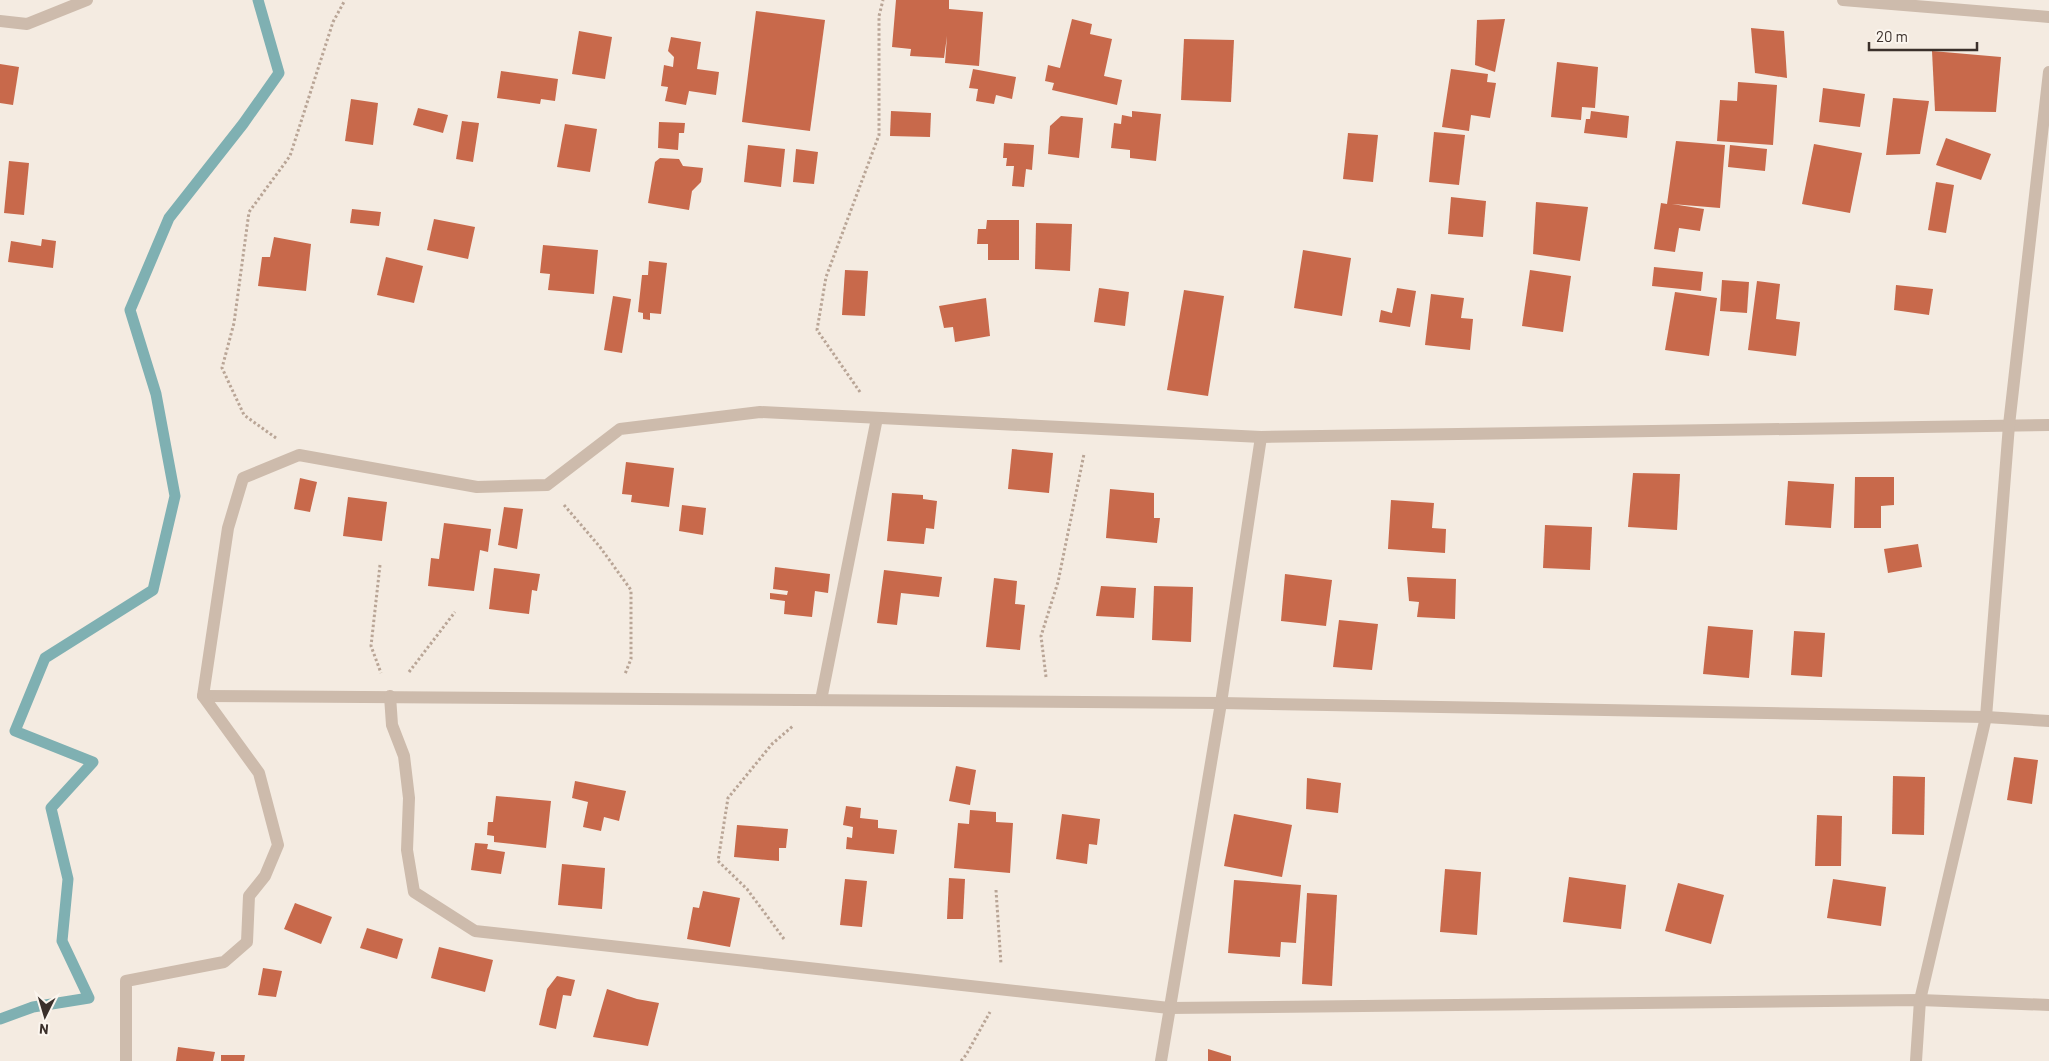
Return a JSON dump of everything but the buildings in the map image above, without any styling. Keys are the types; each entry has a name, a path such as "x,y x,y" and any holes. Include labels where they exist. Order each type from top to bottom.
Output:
{"street":[{"path":"0,21 27,24 87,0"},
{"path":"1844,0 2049,16"},
{"path":"1916,1061 1920,1000 1986,717 2009,425 2049,72"},
{"path":"126,1061 126,981 224,962 247,942 249,896 265,876 278,844 259,774 203,696 228,528 243,478 299,455 476,487 547,485 620,429 760,412 1261,437 2049,425"},
{"path":"821,700 877,418"},
{"path":"1161,1061 1221,703 1261,437"},
{"path":"203,696 1221,703 1986,717 2049,721"},
{"path":"390,696 392,725 404,756 409,798 407,850 414,892 475,930 1169,1008 1920,1000 2049,1005"}],"path":[{"path":"299,455 244,415 222,368 234,323 249,212 290,156 333,22 345,0"},
{"path":"877,418 817,330 826,277 879,136 879,16 883,0"},
{"path":"1049,701 1041,636 1058,582 1090,428"},
{"path":"547,485 600,547 631,590 631,659 615,698"},
{"path":"380,565 371,646 390,696"},
{"path":"390,696 456,612"},
{"path":"804,967 747,889 718,862 728,798 772,744 821,700"},
{"path":"961,1061 966,1056 1002,989 996,890"}],"waterway":[{"path":"0,1019 33,1007 89,998 62,941 68,879 51,808 93,762 15,731 45,658 153,590 175,496 156,394 130,310 169,218 243,124 279,73 258,0"}]}
